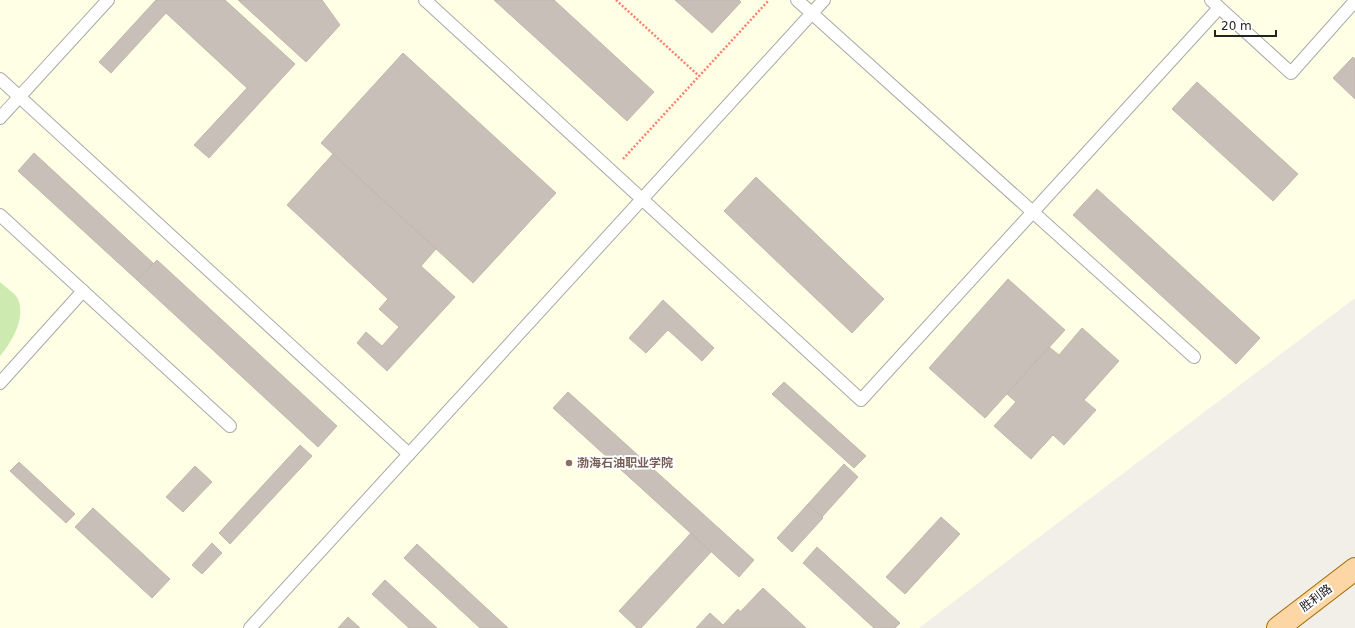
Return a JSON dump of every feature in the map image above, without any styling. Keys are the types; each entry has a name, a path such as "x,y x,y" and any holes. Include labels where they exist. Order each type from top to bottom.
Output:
{"main road":[{"name":"胜利路","path":"1278,628 1355,569"}],"lane":[{"path":"0,118 108,0"},
{"path":"797,0 1194,357"},
{"path":"250,628 824,0"},
{"path":"428,1 861,400 1215,4 1291,73 1355,1"},
{"path":"0,79 409,454"},
{"path":"0,215 230,426"},
{"path":"0,383 84,291"}],"path":[{"path":"616,0 699,76"},
{"path":"612,171 769,0"}],"shaded area":[{"name":"渤海石油职业学院","path":"0,0 1355,0 1355,298 919,628 0,628"}],"green space":[{"path":"0,282 17,297 20,306 20,314 19,322 13,337 0,356"}],"building":[{"path":"156,0 225,0 295,64 209,158 194,145 247,88 166,13 111,73 99,62"},
{"path":"238,0 322,0 340,25 306,62"},
{"path":"494,0 554,0 654,92 627,121"},
{"path":"675,0 739,0 741,2 712,33"},
{"path":"403,53 556,193 473,283 321,143"},
{"path":"1353,57 1355,59 1355,99 1333,78"},
{"path":"1197,82 1298,174 1273,201 1172,109"},
{"path":"34,153 153,263 137,280 18,171"},
{"path":"333,154 436,249 421,266 455,297 387,371 357,343 366,332 382,346 399,327 379,309 388,299 287,205"},
{"path":"756,177 884,299 852,333 724,211"},
{"path":"1097,189 1260,338 1236,364 1073,215"},
{"path":"157,260 337,426 318,447 137,280"},
{"path":"1008,279 1065,330 985,418 929,368"},
{"path":"663,300 714,348 702,361 668,330 646,353 629,338"},
{"path":"1082,328 1119,361 1084,400 1096,410 1064,445 1053,435 1031,459 994,426 1016,402 1007,394 1049,347 1059,355"},
{"path":"784,382 866,456 854,468 772,394"},
{"path":"568,392 754,560 739,577 553,408"},
{"path":"300,445 312,456 230,544 219,533"},
{"path":"19,462 75,514 66,523 10,471"},
{"path":"844,464 858,477 822,517 808,504"},
{"path":"195,466 212,482 183,512 166,497"},
{"path":"808,504 823,518 792,552 777,538"},
{"path":"93,508 170,579 152,598 75,527"},
{"path":"941,517 960,534 905,594 886,577"},
{"path":"691,533 711,552 641,628 637,628 619,611"},
{"path":"212,543 222,553 202,574 192,565"},
{"path":"417,544 508,628 480,628 404,558"},
{"path":"817,547 900,623 895,628 874,628 803,563"},
{"path":"385,580 437,628 409,628 372,594"},
{"path":"763,588 806,628 696,628 710,613 723,625 738,609 740,612"},
{"path":"348,617 360,628 338,628"}],"place":[{"name":"渤海石油职业学院","path":"569,463"}]}
